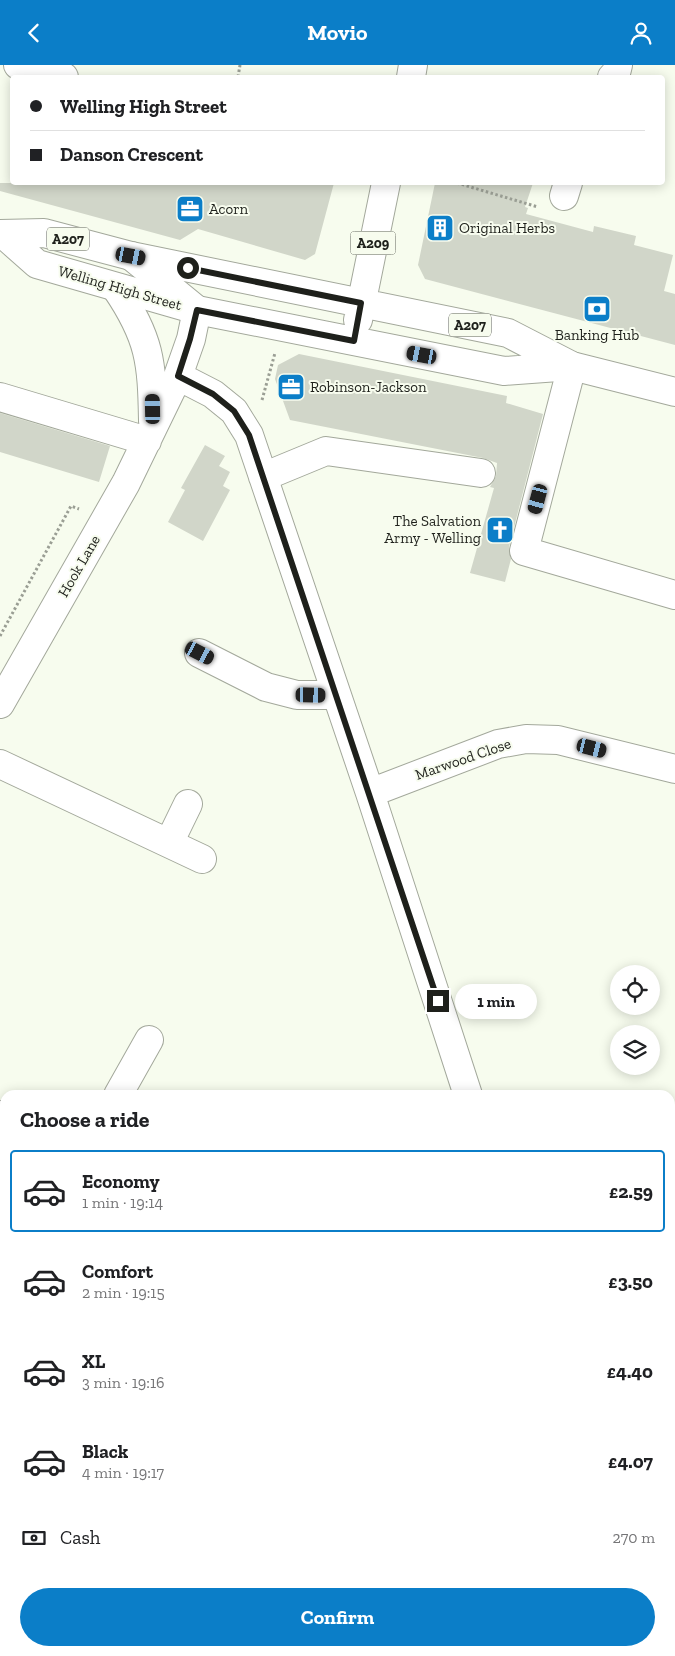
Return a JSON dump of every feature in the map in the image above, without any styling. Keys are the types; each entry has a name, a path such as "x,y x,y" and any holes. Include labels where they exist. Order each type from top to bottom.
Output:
{"street":[{"path":"18,65 56,75"},
{"name":"A209","path":"354,341 386,185"},
{"name":"A207","path":"1,234 44,233 131,256"},
{"name":"Welling High Street","path":"1,234 37,264 197,310 504,371 572,366"},
{"path":"131,256 197,310"},
{"name":"Welling High Street","path":"131,256 508,333 572,366 675,392"},
{"name":"Hook Lane","path":"116,288 132,311 148,351 152,377 150,433"},
{"name":"Hook Lane","path":"0,704 126,483 178,376 197,310"},
{"path":"572,366 524,551 675,595"},
{"path":"178,376 213,394 234,411 249,435 335,695 370,793 466,1090"},
{"path":"0,397 150,433"},
{"path":"263,477 326,451 481,473"},
{"path":"200,653 266,687 298,695 335,695"},
{"name":"Marwood Close","path":"370,793 498,744 526,739 558,740 675,769"},
{"path":"0,764 202,859"},
{"path":"169,843 188,804"},
{"path":"121,1090 149,1040"}],"path":[{"path":"473,185 560,196"},
{"path":"260,407 277,345"},
{"path":"0,636 71,506 87,514"}],"building":[{"path":"0,183 10,183 10,185 333,185 315,254 305,260 198,229 180,240 0,191"},
{"path":"435,185 532,185 525,207 528,208 526,214 593,232 594,226 636,236 634,245 673,255 664,291 675,294 675,345 425,279 418,265"},
{"path":"299,354 507,396 506,403 543,414 509,547 511,559 505,582 470,573 494,488 490,487 496,476 497,463 483,458 290,420 275,379 278,365"},
{"path":"0,413 110,446 99,482 0,452"},
{"path":"205,445 225,456 219,466 230,472 223,486 230,490 203,541 168,522 185,490 181,488"}],"place":[{"name":"Acorn","path":"190,209"},
{"name":"Original Herbs","path":"440,228"},
{"name":"Banking Hub","path":"597,309"},
{"name":"Robinson-Jackson","path":"291,387"},
{"name":"The Salvation Army - Welling","path":"500,530"}],"route":[{"path":"188,268 361,303 354,341 197,310 178,376 213,394 234,411 249,435 438,1001"}]}
